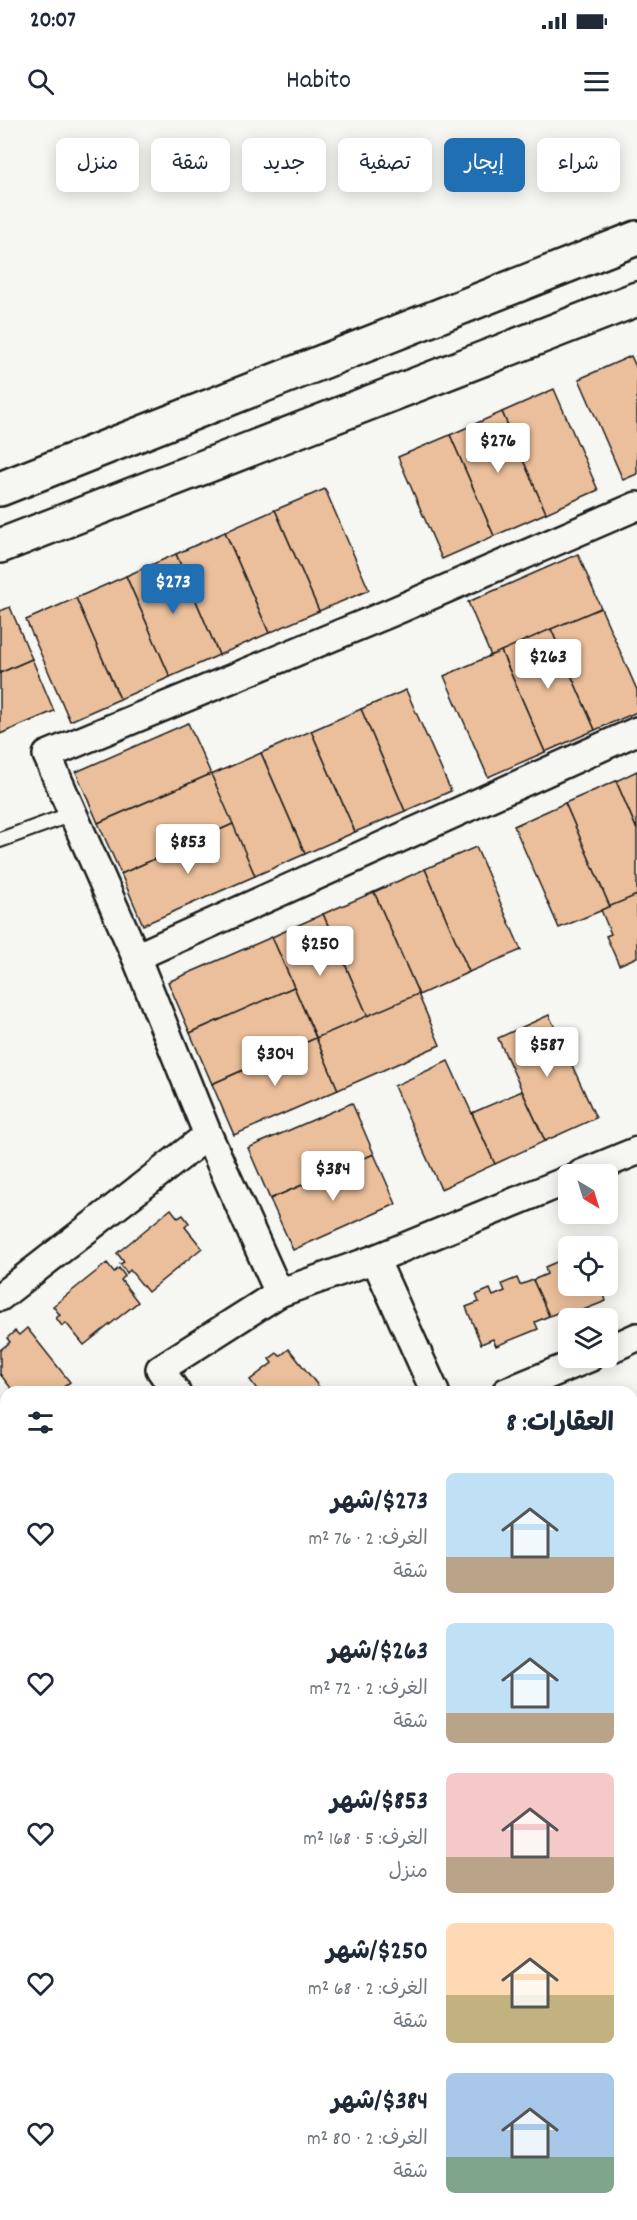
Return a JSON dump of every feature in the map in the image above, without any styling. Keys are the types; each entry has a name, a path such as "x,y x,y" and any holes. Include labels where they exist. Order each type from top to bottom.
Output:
{"main road":[{"path":"0,489 637,238"},
{"path":"0,546 637,299"}],"street":[{"path":"279,1293 208,1135 136,957 47,755 379,618 637,506"},
{"path":"136,957 637,731"},
{"path":"0,1297 208,1135"},
{"path":"605,1164 637,1151"},
{"path":"172,1386 160,1369 279,1293 375,1259 558,1183"},
{"path":"375,1259 432,1386"},
{"path":"618,1346 637,1337"},
{"path":"521,1386 565,1368"}],"lane":[{"path":"0,840 72,814"}],"building":[{"path":"631,356 637,369 637,474 623,480 579,379"},
{"path":"554,389 598,490 546,513 502,412"},
{"path":"502,412 546,513 494,536 450,435"},
{"path":"450,435 494,536 442,559 398,457"},
{"path":"325,489 369,590 319,611 275,510"},
{"path":"275,510 319,611 269,633 225,532"},
{"path":"225,532 269,633 219,655 176,554"},
{"path":"176,554 219,655 170,677 126,576"},
{"path":"578,554 601,608 491,656 468,602"},
{"path":"126,576 170,677 120,699 76,598"},
{"path":"76,598 120,699 70,721 26,620"},
{"path":"10,607 32,659 0,673 0,611"},
{"path":"601,608 637,690 637,712 595,730 551,629"},
{"path":"551,629 595,730 545,752 501,651"},
{"path":"501,651 545,752 488,777 444,676"},
{"path":"32,659 54,711 0,734 0,673"},
{"path":"406,690 451,791 405,811 361,709"},
{"path":"361,709 405,811 355,832 311,731"},
{"path":"188,723 211,774 98,823 76,772"},
{"path":"311,731 355,832 305,854 261,753"},
{"path":"261,753 305,854 255,876 211,775"},
{"path":"637,771 637,830 616,781"},
{"path":"211,774 233,824 121,874 98,823"},
{"path":"616,781 637,830 637,895 610,907 565,803"},
{"path":"565,803 610,907 559,928 514,826"},
{"path":"233,824 255,876 143,925 121,874"},
{"path":"476,847 521,950 469,972 425,869"},
{"path":"425,869 469,972 419,995 374,892"},
{"path":"374,892 419,995 368,1017 323,914"},
{"path":"637,895 637,957 619,965 606,936 611,934 601,910"},
{"path":"323,914 368,1017 317,1039 272,937"},
{"path":"272,937 294,987 190,1033 168,982"},
{"path":"294,987 316,1038 212,1084 190,1033"},
{"path":"418,994 440,1045 338,1090 316,1038"},
{"path":"549,1015 596,1118 545,1141 498,1038"},
{"path":"316,1038 338,1090 234,1135 212,1084"},
{"path":"448,1061 495,1164 441,1189 394,1086"},
{"path":"522,1091 545,1141 495,1164 472,1113"},
{"path":"352,1103 374,1154 270,1199 248,1148"},
{"path":"374,1154 396,1204 293,1250 270,1199"},
{"path":"171,1209 178,1218 183,1215 189,1223 185,1227 202,1248 148,1292 130,1270 127,1273 120,1264 124,1262 117,1253"},
{"path":"558,1261 558,1296 605,1296 606,1301 588,1308 558,1308 558,1313 549,1316 533,1280 547,1274 545,1267"},
{"path":"107,1263 114,1272 119,1268 125,1276 121,1280 138,1302 84,1345 66,1323 62,1326 56,1318 60,1315 53,1306"},
{"path":"517,1278 520,1285 533,1280 549,1316 535,1322 538,1329 496,1346 493,1339 481,1344 466,1307 479,1302 476,1295 490,1289 493,1296 505,1291 502,1284"},
{"path":"27,1328 70,1382 65,1386 9,1386 0,1374 0,1350 10,1342 7,1338 15,1331 19,1335"},
{"path":"289,1349 318,1386 254,1386 250,1380 272,1363 269,1359 277,1353 280,1356"}]}
